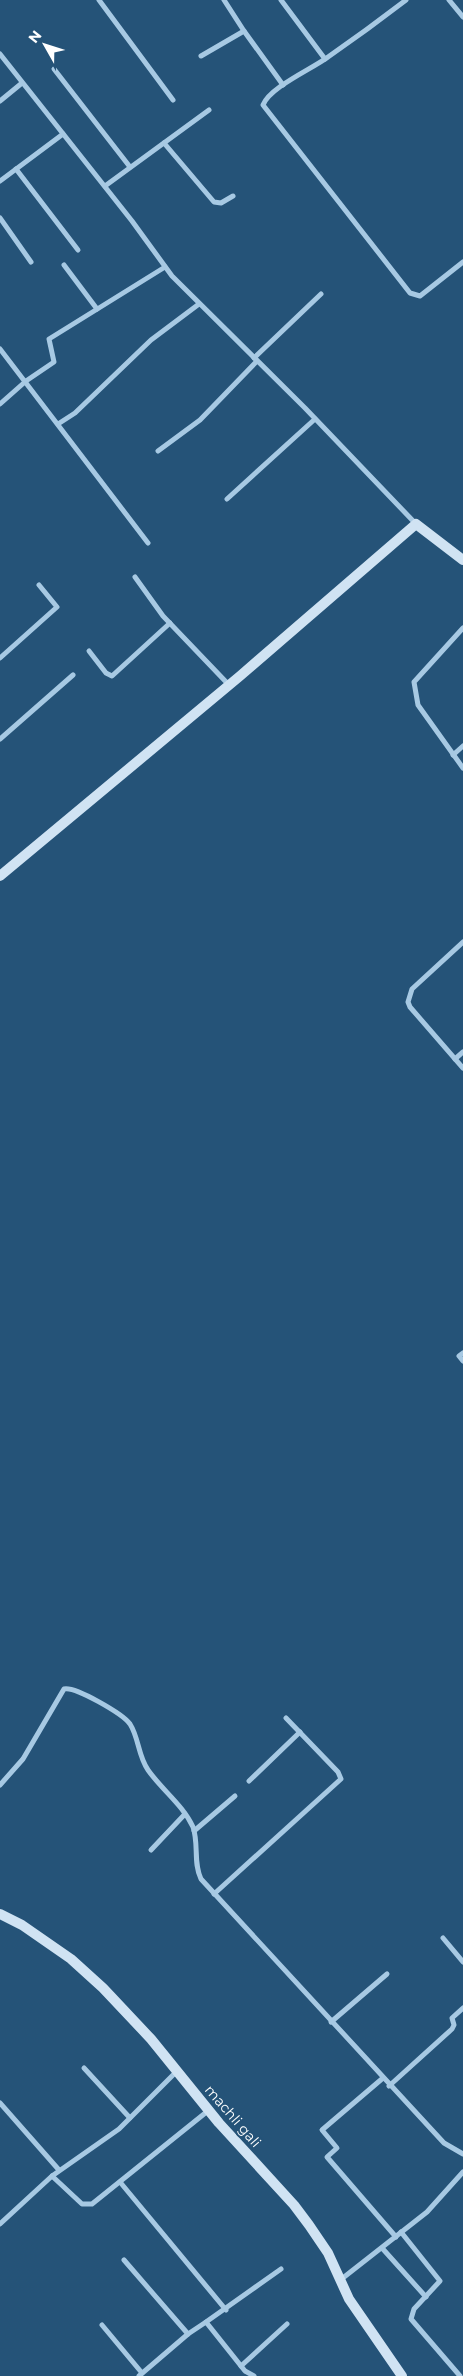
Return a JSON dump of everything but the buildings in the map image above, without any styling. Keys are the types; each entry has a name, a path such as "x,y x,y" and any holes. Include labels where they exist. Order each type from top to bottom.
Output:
{"street":[{"path":"99,0 173,100"},
{"path":"224,0 244,31 284,85"},
{"path":"281,0 325,59"},
{"path":"449,0 463,17"},
{"path":"403,1 325,59 284,85 266,100 264,107 405,289 414,296 420,296 463,262"},
{"path":"201,56 244,31"},
{"path":"0,54 165,266 199,304 256,359 416,524 463,560"},
{"path":"54,69 130,167"},
{"path":"0,101 22,82"},
{"path":"104,186 209,110"},
{"path":"0,181 63,134"},
{"path":"164,143 214,202 221,203 233,196"},
{"path":"16,169 78,250"},
{"path":"0,218 31,262"},
{"path":"64,265 97,309"},
{"path":"0,404 26,381 54,362 49,339 165,266"},
{"path":"158,451 200,420 256,359 321,294"},
{"path":"58,424 75,413 151,340 199,304"},
{"path":"0,349 148,543"},
{"path":"226,499 314,418"},
{"path":"0,876 229,686 416,524"},
{"path":"135,577 170,623 229,686"},
{"path":"0,658 57,607 39,585"},
{"path":"88,652 106,673 112,676 170,623"},
{"path":"463,628 414,682 418,705 463,768"},
{"path":"0,739 73,675"},
{"path":"454,755 463,746"},
{"path":"463,942 412,989 408,1002 410,1007 463,1068"},
{"path":"455,1059 463,1052"},
{"path":"463,1353 459,1356 463,1361"},
{"path":"0,1785 23,1759 61,1692 68,1688 77,1691 128,1722 148,1770 185,1814 194,1830 197,1872 214,1894 330,2022 444,2143 463,2154"},
{"path":"214,1894 341,1779 338,1772 286,1718"},
{"path":"249,1781 300,1732"},
{"path":"194,1830 235,1796"},
{"path":"151,1850 185,1814"},
{"name":"machli gali","path":"0,1914 22,1924 72,1959 103,1988 294,2204 328,2253 339,2281 402,2376"},
{"path":"443,1938 463,1962"},
{"path":"330,2022 387,1974"},
{"path":"390,2086 452,2029 454,2025 452,2018 463,2008"},
{"path":"84,2068 130,2118"},
{"path":"0,2224 59,2170 119,2129 177,2070"},
{"path":"383,2078 322,2130 337,2148 327,2157 396,2237"},
{"path":"0,2103 59,2170"},
{"path":"52,2176 85,2205 92,2204 209,2110"},
{"path":"339,2281 436,2204 463,2172"},
{"path":"120,2182 226,2310"},
{"path":"402,2232 440,2278 438,2285 411,2314 411,2319 460,2376"},
{"path":"382,2248 426,2298"},
{"path":"124,2260 188,2334"},
{"path":"102,2325 140,2375 188,2334 226,2310 280,2269"},
{"path":"206,2322 241,2366 254,2376"},
{"path":"241,2366 287,2324"}]}
